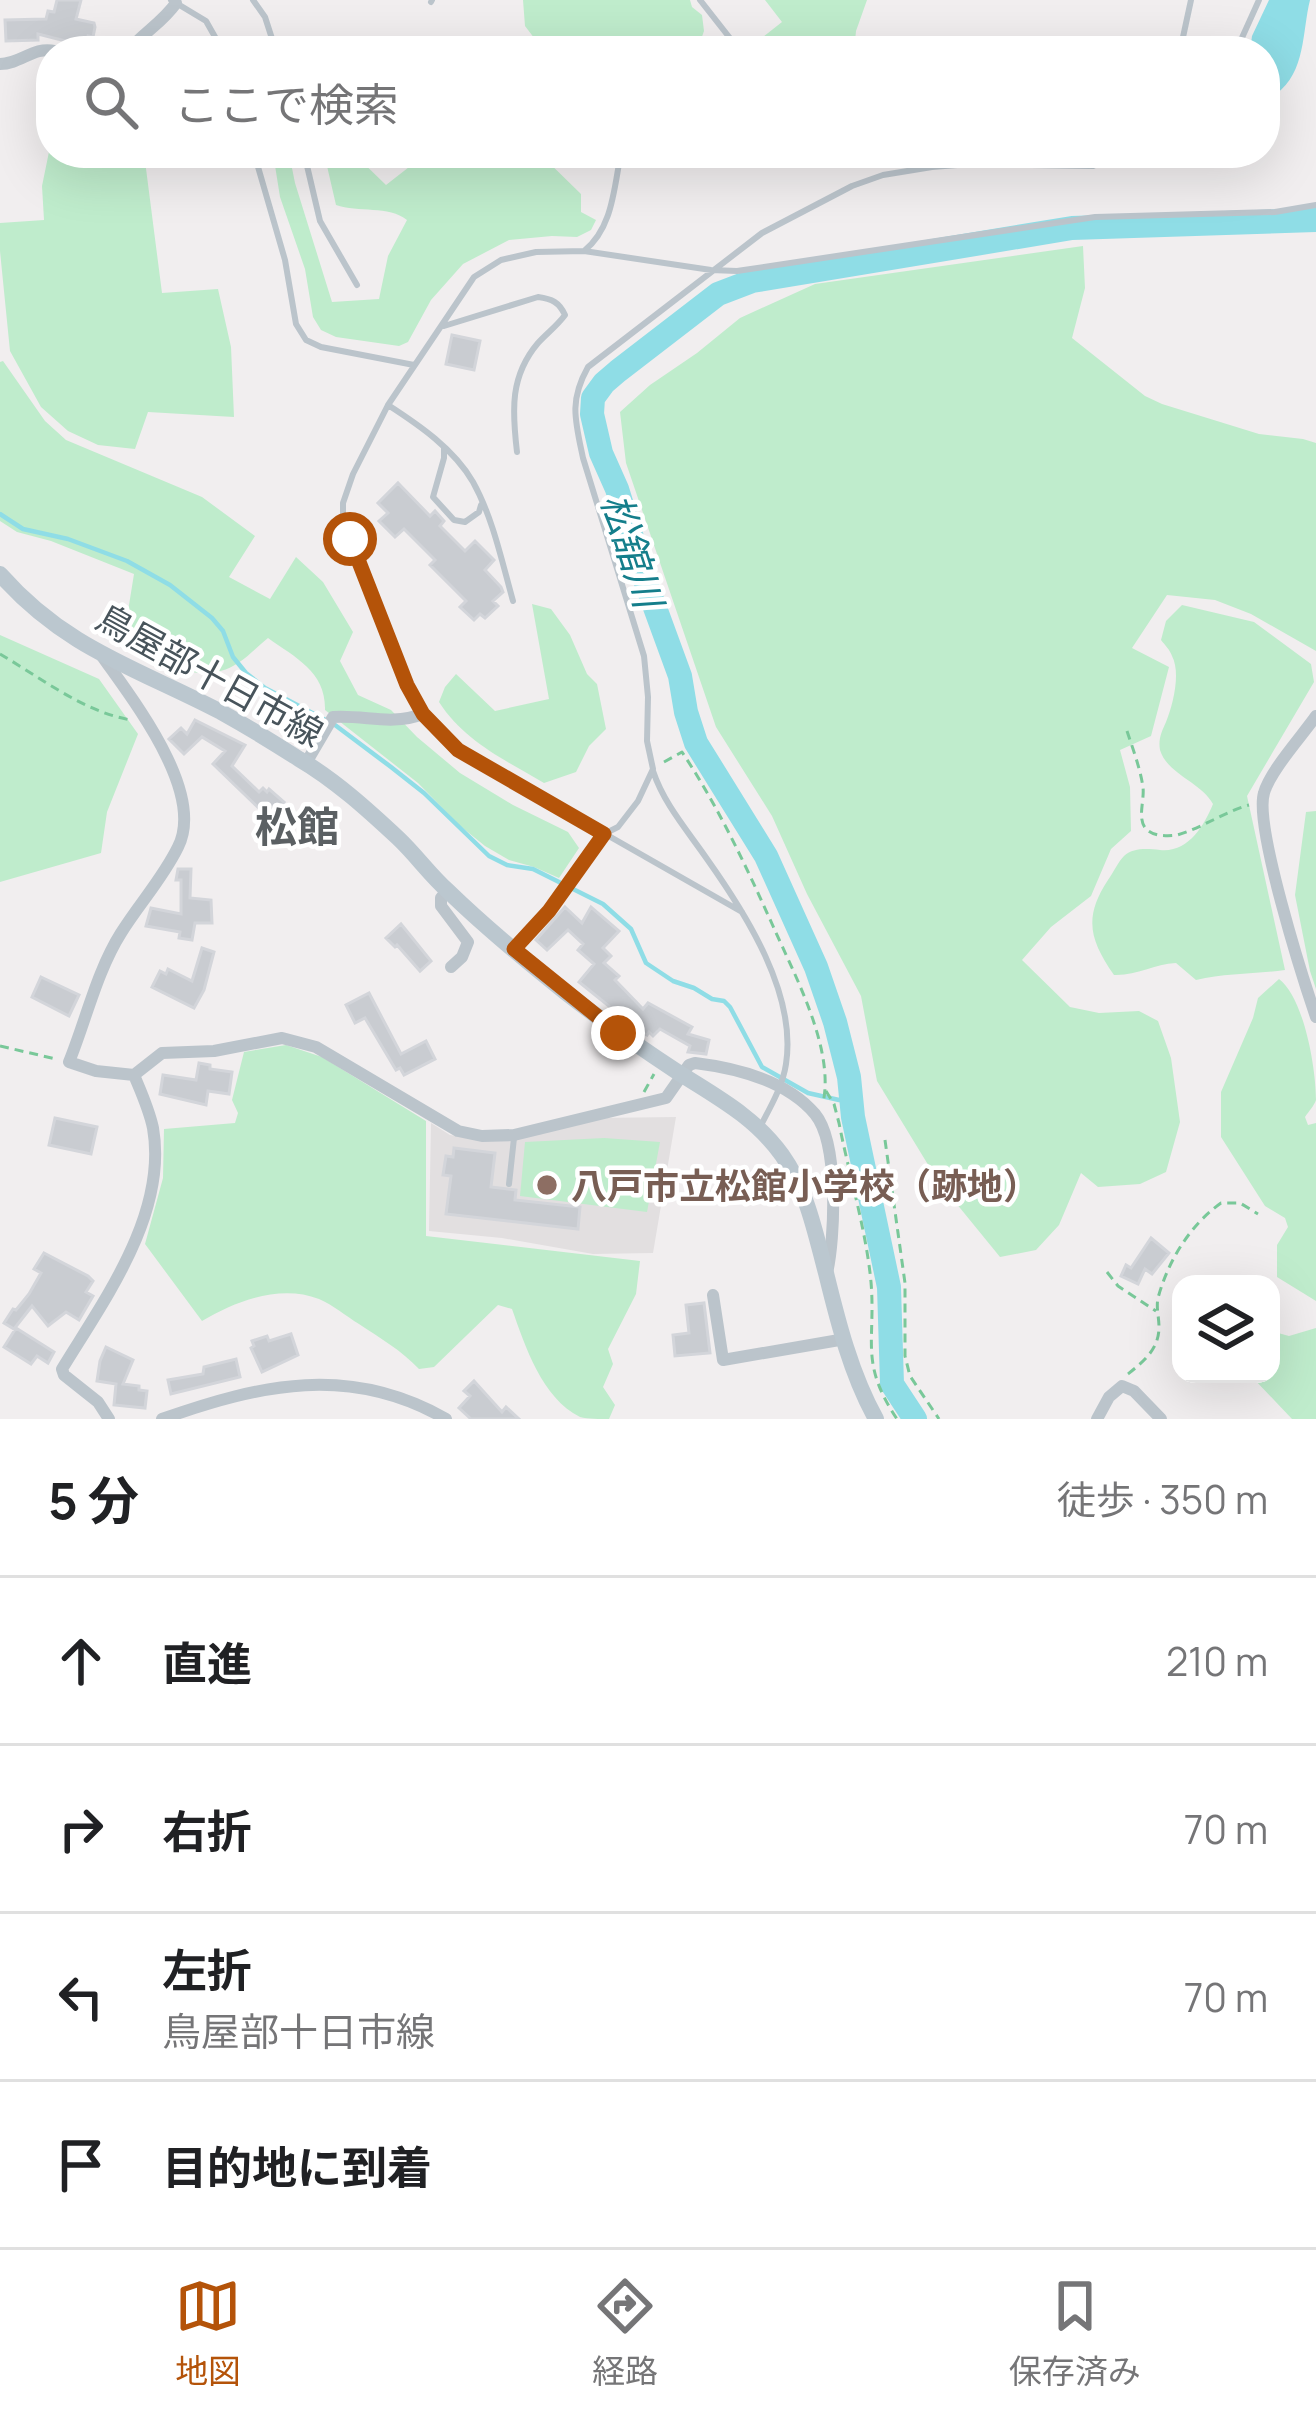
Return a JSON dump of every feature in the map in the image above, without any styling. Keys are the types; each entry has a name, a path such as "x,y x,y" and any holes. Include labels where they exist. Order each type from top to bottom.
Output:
{"main road":[{"name":"鳥屋部十日市線","path":"0,574 53,625 101,655 222,713 306,763 400,839 447,891 514,949 618,1033 733,1106 759,1128 796,1180 814,1226 844,1339 876,1419"}],"street":[{"path":"141,36 169,15 173,2"},
{"path":"0,64 36,52"},
{"path":"101,655 167,757 183,808 181,843 118,936 69,1063 134,1075 162,1053 214,1051 282,1038 316,1047 458,1131 482,1136 514,1135 666,1098 689,1064 754,1077 779,1087 816,1115 826,1136 833,1194 832,1252 826,1276"},
{"path":"306,763 333,717 401,722 423,714"},
{"path":"1316,716 1268,783 1262,802 1282,900 1316,1017"},
{"path":"514,949 549,911 604,834"},
{"path":"447,891 441,906 468,942 451,967"},
{"path":"109,1419 98,1402 64,1376 62,1369 123,1267 151,1190 154,1133 134,1075"},
{"path":"713,1295 723,1360 844,1339"},
{"path":"162,1419 277,1387 335,1383 418,1403 446,1419"},
{"path":"1097,1419 1109,1397 1122,1386 1134,1391 1161,1419"}],"lane":[{"path":"253,0 271,36"},
{"path":"700,0 728,36"},
{"path":"1183,36 1191,0"},
{"path":"1243,36 1259,0"},
{"path":"173,2 206,21 215,36"},
{"path":"256,168 285,260 296,324 306,340 414,365"},
{"path":"308,168 320,221 357,285"},
{"path":"584,251 604,229 618,168"},
{"path":"759,1128 786,1069 788,1036 780,989 742,913 661,794 652,769 644,656 583,458 574,405 577,387 588,367 780,221 852,187 927,168"},
{"path":"742,913 458,750 423,714 407,685 344,519 346,490 388,405 474,278 501,260 536,252 584,251 737,271 1095,217 1275,212 1316,205"},
{"path":"441,327 538,297 551,298 561,306 565,315 526,358 516,380 512,410 517,452"},
{"path":"388,405 444,448 472,480 514,601"},
{"path":"444,448 433,497 454,520 465,522 479,512 482,501"},
{"path":"604,834 618,827 638,801 652,769"},
{"path":"509,1184 514,1135"}],"path":[{"path":"0,655 111,717 146,721"},
{"path":"1127,731 1144,793 1141,820 1145,829 1174,836 1227,811 1262,802"},
{"path":"652,769 682,752 751,877 808,1002 826,1090 816,1115"},
{"path":"0,1046 69,1063"},
{"path":"640,1105 655,1072"},
{"path":"826,1090 835,1104 871,1284 872,1370 897,1419"},
{"path":"885,1140 904,1283 905,1356 910,1376 939,1419"},
{"path":"1122,1386 1124,1377 1155,1346 1156,1304 1171,1263 1192,1228 1221,1203 1240,1202 1258,1214"},
{"path":"1107,1272 1118,1286 1157,1312"}],"shaded area":[{"name":"八戸市立松館小学校（跡地）","path":"676,1117 653,1253 593,1254 429,1231 431,1123 450,1135 469,1138 597,1118"}],"green space":[{"path":"523,0 690,0 702,15 704,31 702,36 533,36 525,26"},
{"path":"765,0 867,0 856,36 764,36 782,22"},
{"path":"46,168 146,168 162,293 218,289 231,347 234,417 148,412 135,449 98,445 68,431 41,407 10,351 0,223 44,220"},
{"path":"275,168 292,168 332,302 379,299 388,256 407,220 391,212 336,205 327,168 368,168 386,185 408,168 554,168 581,194 581,212 596,220 591,230 577,237 509,240 463,264 431,300 408,342 399,346 336,337 321,330 313,317 305,269 280,197"},
{"path":"1083,246 1085,288 1072,338 1145,396 1162,404 1259,434 1316,443 1316,651 1251,614 1215,600 1167,595 1132,648 1169,667 1151,736 1120,750 1130,787 1131,831 1111,849 1091,896 1051,927 1022,960 1070,1007 1099,1013 1139,1011 1158,1021 1171,1058 1180,1122 1166,1172 1140,1184 1098,1187 1081,1173 1059,1225 1036,1250 1000,1257 938,1181 877,1081 861,996 772,816 716,727 626,463 620,412 740,318 815,284"},
{"path":"3,361 45,421 66,440 202,497 255,536 229,577 270,599 296,557 323,582 353,632 340,661 358,695 391,710 460,773 568,832 579,848 559,878 509,860 459,825 418,783 325,710 315,676 268,638 223,670 193,672 163,662 124,636 134,574 17,532 0,521"},
{"path":"532,604 551,609 570,635 587,674 597,684 606,729 589,746 576,772 544,783 473,739 439,702 456,674 495,711 549,699"},
{"path":"1182,605 1254,622 1311,664 1314,682 1247,796 1285,970 1196,980 1176,963 1114,975 1095,940 1095,906 1122,858 1137,850 1170,850 1187,843 1213,804 1160,750 1176,680 1175,663 1161,640 1166,621"},
{"path":"0,635 99,679 138,734 107,812 101,853 0,882"},
{"path":"1316,811 1316,989 1295,895 1306,812"},
{"path":"1279,979 1288,988 1302,1017 1314,1070 1316,1100 1305,1117 1308,1125 1316,1123 1316,1301 1277,1275 1277,1245 1288,1227 1285,1218 1265,1206 1221,1137 1221,1092 1258,998"},
{"path":"286,1045 322,1057 426,1121 426,1236 640,1261 636,1294 608,1349 613,1364 603,1387 615,1405 609,1419 580,1417 555,1397 537,1370 512,1309 498,1305 434,1367 419,1369 334,1307 304,1295 259,1297 202,1321 145,1244 163,1178 164,1129 235,1123 238,1113 232,1100 244,1052"},
{"path":"604,1138 660,1142 647,1212 520,1196 525,1142"},
{"path":"1316,1328 1316,1419 1292,1419 1258,1383 1280,1383 1280,1334 1289,1336"}],"water":[{"path":"1269,0 1310,0 1298,63 1280,90 1280,36 1252,36"}],"building":[{"path":"57,0 81,0 76,19 94,23 93,36 38,34 36,40 6,41 5,20 46,19 48,11 54,12"},
{"path":"452,335 480,341 474,370 446,364"},
{"path":"398,483 430,516 435,511 444,521 440,526 465,551 475,541 494,560 485,570 503,592 493,601 498,606 485,618 480,614 474,620 460,607 466,601 430,565 435,560 404,529 395,537 379,521 388,513 378,503"},
{"path":"195,720 245,745 232,766 259,792 269,789 284,802 269,818 213,764 225,751 202,737 184,754 169,739 181,728 187,734"},
{"path":"178,869 191,869 190,898 211,900 212,923 195,923 192,940 179,938 180,932 146,926 151,908 181,914"},
{"path":"565,907 582,923 591,907 619,931 603,948 611,956 604,963 619,976 615,980 643,1009 648,1003 692,1027 688,1034 709,1040 706,1054 688,1052 690,1046 660,1029 653,1036 641,1032 579,982 594,964 578,950 583,944 568,930 547,950 536,940"},
{"path":"401,924 431,961 420,971 386,938"},
{"path":"202,948 214,952 194,1008 152,987 160,971 166,974 168,969 192,981"},
{"path":"41,977 79,995 69,1016 32,997"},
{"path":"369,993 401,1054 426,1041 435,1059 404,1075 400,1068 396,1070 365,1018 355,1023 346,1005"},
{"path":"199,1063 232,1072 229,1094 208,1091 206,1105 160,1094 163,1075 196,1080"},
{"path":"55,1118 97,1127 91,1154 49,1145"},
{"path":"454,1148 495,1153 491,1187 516,1190 515,1200 580,1207 578,1229 446,1214 451,1176 443,1175 446,1156 453,1157"},
{"path":"1151,1238 1169,1253 1152,1274 1145,1269 1138,1284 1121,1276 1126,1265 1131,1268"},
{"path":"44,1253 88,1276 93,1281 86,1292 93,1296 79,1320 66,1312 48,1326 32,1306 14,1329 4,1323 41,1273 34,1269"},
{"path":"704,1303 710,1353 675,1356 673,1335 689,1333 686,1305"},
{"path":"16,1328 54,1352 48,1363 37,1356 31,1364 4,1347"},
{"path":"291,1334 298,1355 262,1372 252,1341"},
{"path":"106,1347 133,1360 123,1384 147,1391 145,1408 114,1405 116,1384 97,1381"},
{"path":"236,1359 240,1377 171,1394 168,1380 203,1374 204,1367"},
{"path":"474,1381 502,1412 506,1407 519,1419 471,1419 459,1408 470,1396 464,1391"}],"waterway":[{"name":"松舘川","path":"915,1419 892,1384 889,1287 835,1022 766,856 696,743 680,676 601,453 593,398 618,371 718,294 752,281 1072,228 1316,220"},
{"path":"0,514 23,529 68,539 127,561 170,585 212,618 233,657 265,688 335,725 424,793 489,856 533,869 603,904 631,929 646,963 673,981 724,1001 762,1067 808,1093 839,1100 852,1096"}],"place":[{"name":"八戸市立松館小学校（跡地）","path":"547,1185"}],"district":[{"name":"松館","path":"297,826"}],"route":[{"path":"350,539 407,685 423,714 458,750 604,834 549,911 514,949 618,1033"}]}
